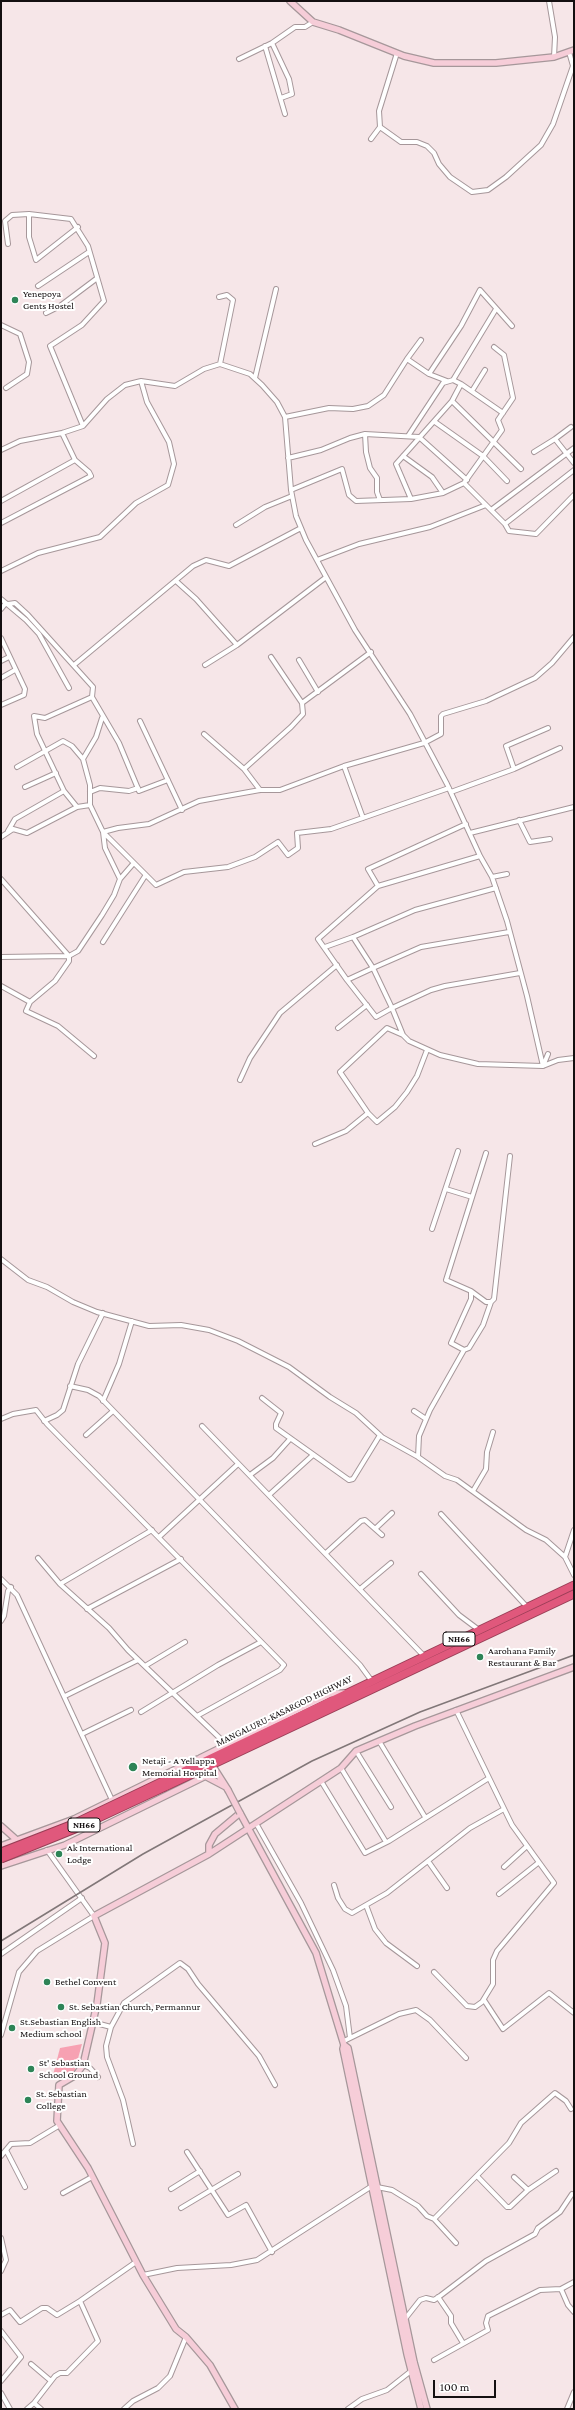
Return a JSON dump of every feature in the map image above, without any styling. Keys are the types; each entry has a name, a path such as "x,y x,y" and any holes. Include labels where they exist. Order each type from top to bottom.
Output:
{"highway":[{"name":"MANGALURU-KASARGOD HIGHWAY","path":"212,1765 228,1746 574,1585"},
{"name":"MANGALURU-KASARGOD HIGHWAY","path":"1,1852 73,1824 164,1784 212,1765 574,1594"},
{"name":"MANGALURU-KASARGOD HIGHWAY","path":"1,1859 75,1829 164,1784"}],"street":[{"path":"290,1 313,22 397,53 434,62 496,63 554,57 572,51 573,66 553,124 541,145 506,177 488,190 472,192 450,177 439,164 434,153 427,146 417,142 401,142 380,127"},
{"path":"549,1 554,37 554,57"},
{"path":"239,59 272,43 295,27 305,27 313,22"},
{"path":"272,43 289,79 292,94 281,98"},
{"path":"265,46 285,114"},
{"path":"371,139 380,127 379,111 397,53"},
{"path":"29,214 29,237 36,260 78,227"},
{"path":"8,244 5,221 12,215 29,214 66,217 72,219 78,227 89,252 96,279 104,301 82,325 50,346 83,426"},
{"path":"38,286 89,252"},
{"path":"46,313 60,306 96,279"},
{"path":"255,378 276,289"},
{"path":"429,374 461,326 480,290 496,309 508,319 512,326"},
{"path":"219,297 227,295 232,300 220,364"},
{"path":"453,380 496,309"},
{"path":"1,325 20,334 29,362 27,374 6,388"},
{"path":"285,417 328,408 360,408 372,404 384,395 420,340"},
{"path":"291,490 342,469 350,495 356,500 411,500 443,493 466,482 502,430 498,420 513,398 505,371 504,355 494,347"},
{"path":"407,359 429,374 447,381"},
{"path":"1,450 20,442 62,433 83,426 107,399 125,385 141,381 175,386 204,369 220,364 234,367 255,378 277,402 285,417 291,490 301,528 325,578 355,630 371,652 410,714 450,790 480,856 492,876 510,932 543,1066"},
{"path":"472,392 485,370"},
{"path":"408,436 443,382 447,381 453,380 461,384 503,413"},
{"path":"1,571 38,553 100,537 136,503 168,485 174,464 169,442 147,402 141,381"},
{"path":"411,500 396,464 435,422 452,401 461,384"},
{"path":"452,401 494,440 521,468"},
{"path":"435,422 483,456 507,481"},
{"path":"534,452 571,427"},
{"path":"1,523 91,476 89,472 75,460 62,433"},
{"path":"288,458 321,450 350,438 365,434 419,438 466,482 505,524 509,531 536,534 574,495"},
{"path":"365,434 366,452 370,468 377,478 376,492 380,500"},
{"path":"555,439 574,463"},
{"path":"491,510 574,448"},
{"path":"404,456 432,477 443,493"},
{"path":"1,501 75,460"},
{"path":"505,524 574,470"},
{"path":"236,525 265,507 292,496"},
{"path":"317,560 359,544 430,527 486,505"},
{"path":"74,665 193,566 206,560 230,566 301,528"},
{"path":"205,665 237,645 325,578"},
{"path":"176,581 196,599 237,645"},
{"path":"1,599 39,634 69,688"},
{"path":"1,609 7,603 15,603 28,615 93,687 92,697 102,718 119,743 139,791 168,780"},
{"path":"103,832 118,828 149,824 199,801 260,790 280,790 344,766 424,743 441,734 441,716 443,714 486,701 535,678 552,664 574,637"},
{"path":"1,638 25,690 24,695 1,705"},
{"path":"302,703 371,652"},
{"path":"1,661 9,657"},
{"path":"244,769 291,727 303,714 302,703 270,657"},
{"path":"299,660 318,692"},
{"path":"1,678 15,670"},
{"path":"77,807 64,791 45,751 37,734 34,716 45,718 92,697"},
{"path":"83,759 96,737 102,718"},
{"path":"140,721 182,810"},
{"path":"514,769 506,746 548,728"},
{"path":"204,734 244,769 260,790"},
{"path":"17,767 63,741 72,746 83,759 90,792 90,805 103,832 133,864 156,885 184,872 228,867 255,857 279,842 288,855 298,848 297,833 331,829 514,769 560,748"},
{"path":"344,766 363,818"},
{"path":"25,787 56,773"},
{"path":"90,792 104,788 129,792 138,788"},
{"path":"8,832 15,819 64,791"},
{"path":"1,837 13,829 27,833 77,807 90,805"},
{"path":"470,833 574,807"},
{"path":"518,820 530,842 550,840"},
{"path":"378,886 368,869 466,824"},
{"path":"103,832 105,848 120,879"},
{"path":"480,856 378,886 318,939 376,1017 431,990 445,986 520,973"},
{"path":"1,957 70,956 78,951 114,895 120,879 133,864"},
{"path":"492,876 507,874"},
{"path":"103,942 145,876"},
{"path":"1,879 70,956"},
{"path":"325,947 353,937 416,910 496,888"},
{"path":"347,980 421,947 510,932"},
{"path":"353,937 373,968 403,1035 408,1041 440,1055 478,1064 543,1066 558,1060 574,1058"},
{"path":"70,956 69,961 55,981 30,1002 26,1011 58,1026 94,1056"},
{"path":"240,1080 250,1058 280,1013 337,965"},
{"path":"1,986 30,1002"},
{"path":"338,1028 367,1005"},
{"path":"403,1035 387,1028 340,1072 368,1113 378,1122 395,1107 417,1076 427,1050"},
{"path":"543,1066 548,1054"},
{"path":"315,1144 346,1131 368,1113"},
{"path":"432,1229 458,1151"},
{"path":"486,1153 446,1280 471,1291 486,1302 491,1302"},
{"path":"418,1457 419,1436 426,1419 464,1350 469,1348 483,1325 491,1302 494,1299 510,1156"},
{"path":"446,1189 472,1197"},
{"path":"1,1259 28,1280 47,1287 73,1302 103,1313 149,1326 181,1325 209,1330 238,1341 289,1367 330,1397 356,1413 380,1435 418,1457 445,1476 457,1480 514,1522 546,1540 565,1557 574,1575"},
{"path":"464,1350 451,1343 471,1299 471,1291"},
{"path":"44,1421 57,1415 62,1410 70,1386 103,1313"},
{"path":"103,1401 118,1364 132,1321"},
{"path":"70,1386 93,1392 103,1401 366,1671 371,1680"},
{"path":"262,1398 281,1413 276,1426 313,1455 350,1480 380,1435"},
{"path":"1,1419 13,1414 35,1410 44,1421 262,1642 284,1667 197,1716"},
{"path":"86,1435 113,1411"},
{"path":"414,1411 426,1419"},
{"path":"202,1426 424,1656"},
{"path":"473,1491 486,1469 487,1452 493,1432"},
{"path":"250,1476 272,1458 290,1438"},
{"path":"269,1495 313,1455"},
{"path":"159,1537 198,1499 238,1464"},
{"path":"375,1529 392,1513"},
{"path":"441,1514 527,1607"},
{"path":"326,1553 361,1521 365,1520 382,1535"},
{"path":"60,1584 152,1530"},
{"path":"565,1557 574,1530"},
{"path":"1,1846 18,1841 74,1819 228,1746 138,1660 110,1628 60,1584 38,1558"},
{"path":"87,1609 181,1559"},
{"path":"360,1589 391,1563"},
{"path":"421,1574 459,1615 478,1630"},
{"path":"1,1579 11,1587 17,1595 112,1800"},
{"path":"1,1621 4,1616 8,1591 11,1587"},
{"path":"145,1666 164,1653 185,1642"},
{"path":"141,1712 218,1665 262,1642"},
{"path":"65,1696 138,1660"},
{"path":"1,2035 19,1972 38,1951 94,1916 209,1854 250,1830 342,1768 356,1751 456,1710 574,1668"},
{"path":"344,1693 348,1701"},
{"path":"82,1734 131,1710"},
{"path":"434,1972 468,2006 475,2007 484,2000 493,1984 493,1960 497,1951 554,1884 538,1863 504,1809 456,1710"},
{"path":"379,1741 425,1818"},
{"path":"356,1751 391,1806"},
{"path":"198,1759 212,1765 227,1789 316,1953 344,2043 348,2048 421,2409"},
{"path":"1,1866 85,1836 205,1776 212,1765"},
{"path":"342,1768 386,1842"},
{"path":"205,1776 227,1789"},
{"path":"321,1781 365,1853 386,1842 489,1778"},
{"path":"334,1886 338,1898 345,1909 352,1913 387,1893 470,1828 504,1809"},
{"path":"209,1854 209,1845 215,1834 240,1813"},
{"path":"257,1825 301,1903 333,1970 346,2006 350,2038"},
{"path":"1,1826 18,1841 29,1855"},
{"path":"504,1867 527,1846"},
{"path":"47,1850 94,1916 105,1943 92,2022 82,2065 76,2075 59,2084 57,2121 92,2177 143,2275 176,2329 186,2337 210,2365 235,2409"},
{"path":"428,1861 447,1888"},
{"path":"499,1894 538,1863"},
{"path":"1,1954 82,1898"},
{"path":"366,1905 375,1929 386,1943 417,1966"},
{"path":"133,2144 123,2100 107,2057 106,2046 111,2027 124,2003 180,1963 184,1964 259,2056 275,2085"},
{"path":"484,2000 503,2029 549,1993 574,2013"},
{"path":"344,2043 350,2038 399,2014 416,2010 430,2020 466,2058"},
{"path":"92,2022 111,2027"},
{"path":"82,2065 90,2068 98,2077"},
{"path":"434,2218 509,2143 521,2123 555,2093 566,2101 571,2109"},
{"path":"1,2156 11,2144 30,2142 60,2125"},
{"path":"6,2150 25,2187"},
{"path":"188,2152 228,2215 246,2205 272,2252"},
{"path":"172,2189 200,2171"},
{"path":"477,2176 507,2207 510,2207 528,2190 556,2171"},
{"path":"181,2208 238,2174"},
{"path":"63,2193 92,2177"},
{"path":"514,2177 528,2190"},
{"path":"375,2186 405,2318 412,2369 426,2409"},
{"path":"143,2275 177,2268 240,2264 257,2260 375,2186 392,2190 418,2206 427,2216 434,2218 456,2243"},
{"path":"405,2318 420,2300 426,2298 434,2300 486,2261 535,2234 538,2228 560,2212 572,2194"},
{"path":"1,2238 6,2260 1,2271"},
{"path":"1,2315 10,2310 20,2322 42,2308 47,2308 57,2315 136,2262"},
{"path":"434,2360 488,2330 486,2323 488,2316 540,2290 561,2290 574,2282"},
{"path":"561,2290 568,2305 574,2312"},
{"path":"438,2297 451,2316 451,2323 463,2343"},
{"path":"27,2409 34,2403 58,2373 67,2373 99,2340 80,2301"},
{"path":"1,2331 21,2357 1,2381"},
{"path":"124,2409 133,2401 158,2388 170,2376 186,2337"},
{"path":"31,2364 51,2381"},
{"path":"348,2409 362,2399 387,2390 412,2369"},
{"path":"567,2409 574,2392"},
{"path":"1,2393 10,2409"},
{"path":"34,2403 41,2409"}],"shaded area":[{"path":"82,2044 74,2073 62,2077 53,2075 60,2048"}],"railway":[{"path":"1,1941 143,1854 312,1761 420,1712 574,1655"}],"place":[{"name":"Yenepoya Gents Hostel","path":"15,300"},
{"name":"Aarohana Family Restaurant & Bar","path":"480,1657"},
{"name":"Netaji - A Yellappa Memorial Hospital","path":"133,1767"},
{"name":"Ak International Lodge","path":"59,1854"},
{"name":"Bethel Convent","path":"47,1982"},
{"name":"St. Sebastian Church, Permannur","path":"61,2007"},
{"name":"St.Sebastian English Medium school","path":"12,2028"},
{"name":"St' Sebastian School Ground","path":"31,2069"},
{"name":"St. Sebastian College","path":"28,2100"}]}
